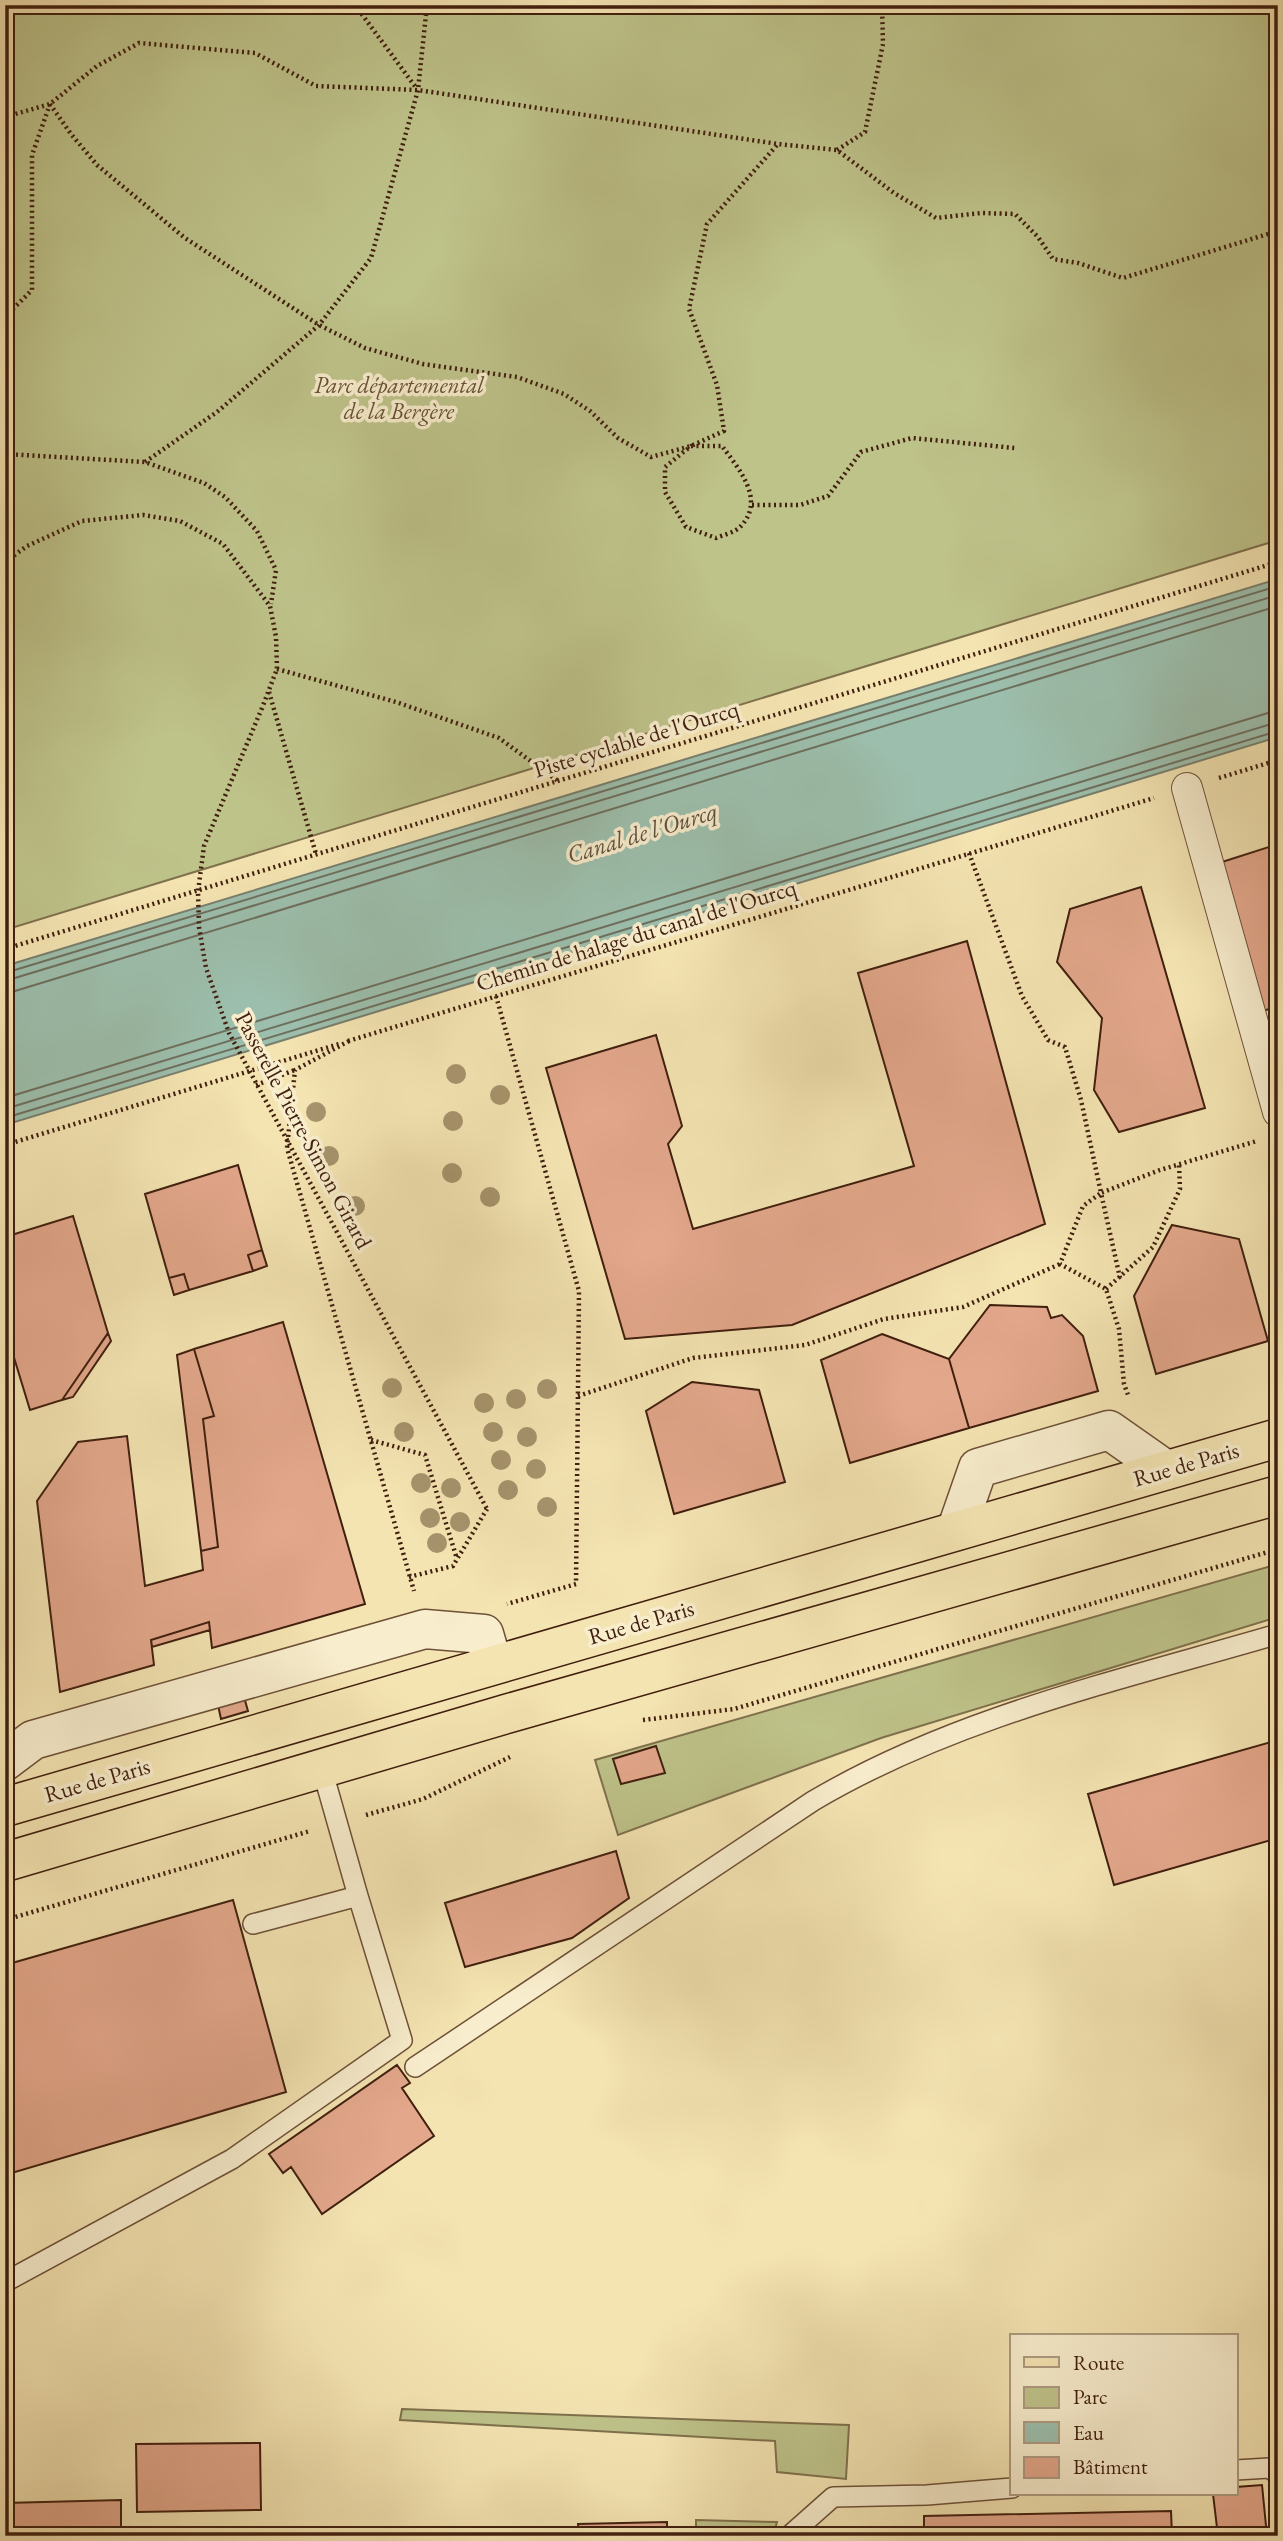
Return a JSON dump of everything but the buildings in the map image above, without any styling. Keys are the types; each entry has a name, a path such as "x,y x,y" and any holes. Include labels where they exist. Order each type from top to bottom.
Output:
{"main road":[{"name":"Rue de Paris","path":"5,1807 1278,1438"},
{"path":"5,1862 531,1707 1278,1495"}],"street":[{"path":"1187,788 1273,1125"},
{"path":"956,1531 978,1468 1109,1430 1166,1470"},
{"path":"5,1761 33,1740 425,1629 484,1634 493,1665"}],"lane":[{"path":"415,2067 813,1801 852,1778 918,1747 1018,1711 1278,1634"},
{"path":"5,2282 232,2159 402,2040 336,1824 322,1769"},
{"path":"253,1924 358,1896"},
{"path":"1238,2470 1269,2468 1278,2474"},
{"path":"789,2536 833,2497 927,2495 1010,2488"}],"path":[{"path":"355,5 418,90"},
{"path":"145,462 218,412 319,325 372,258 418,90 427,5"},
{"path":"837,150 865,132 883,44 882,5"},
{"path":"5,117 50,104 97,66 139,43 255,53 316,86 418,90 778,144 837,150 894,193 936,218 981,213 1015,214 1038,237 1053,259 1078,263 1123,278 1278,231"},
{"path":"5,317 32,290 32,155 50,104"},
{"path":"50,104 97,165 185,238 319,325 365,348 423,364 517,377 564,394 590,411 618,438 651,457 691,446 724,431 717,385 689,309 707,224 778,144"},
{"path":"752,505 800,505 828,496 861,452 912,438 1015,447"},
{"path":"691,446 722,446 747,480 752,505 741,527 716,538 686,527 665,492 665,467 691,446"},
{"path":"5,454 145,462 204,483 225,497 257,531 276,570 270,606 276,637 277,669 396,702 499,738 558,781"},
{"path":"5,562 27,546 82,521 143,515 180,521 223,544 270,606"},
{"name":"Piste cyclable de l'Ourcq","path":"5,949 1278,562"},
{"name":"Passerelle Pierre-Simon Girard","path":"277,669 204,846 198,892 199,927 206,968 229,1033 256,1085 327,1210 487,1509 457,1559"},
{"path":"269,691 316,854"},
{"name":"Chemin de halage du canal de l'Ourcq","path":"5,1145 1278,760"},
{"path":"970,853 1021,996 1048,1040 1065,1047 1085,1114 1120,1278"},
{"path":"496,996 579,1291 576,1584 500,1606"},
{"path":"256,1085 295,1070 349,1041"},
{"path":"295,1070 287,1148 425,1629"},
{"path":"578,1396 694,1358 805,1345 884,1319 963,1307 1060,1264 1083,1206 1101,1193 1273,1125"},
{"path":"1106,1289 1153,1247 1180,1189 1180,1164"},
{"path":"1060,1264 1106,1289 1119,1329 1124,1384"},
{"path":"370,1439 425,1455 457,1559 453,1566 409,1577"},
{"path":"631,1723 734,1709 1278,1549"},
{"path":"5,1920 423,1799 517,1754"}],"green space":[{"name":"Parc départemental de la Bergère","path":"5,5 1278,5 1278,540 5,930"},
{"path":"1278,1564 1278,1617 881,1738 618,1835 595,1760"},
{"path":"402,2409 849,2425 846,2479 777,2472 775,2441 400,2420"},
{"path":"696,2520 777,2522 773,2536 598,2536 696,2531"},
{"path":"552,2528 564,2536 399,2536 399,2534"}],"water":[{"name":"Canal de l'Ourcq","path":"1278,579 1278,737 5,1125 5,966"}]}
